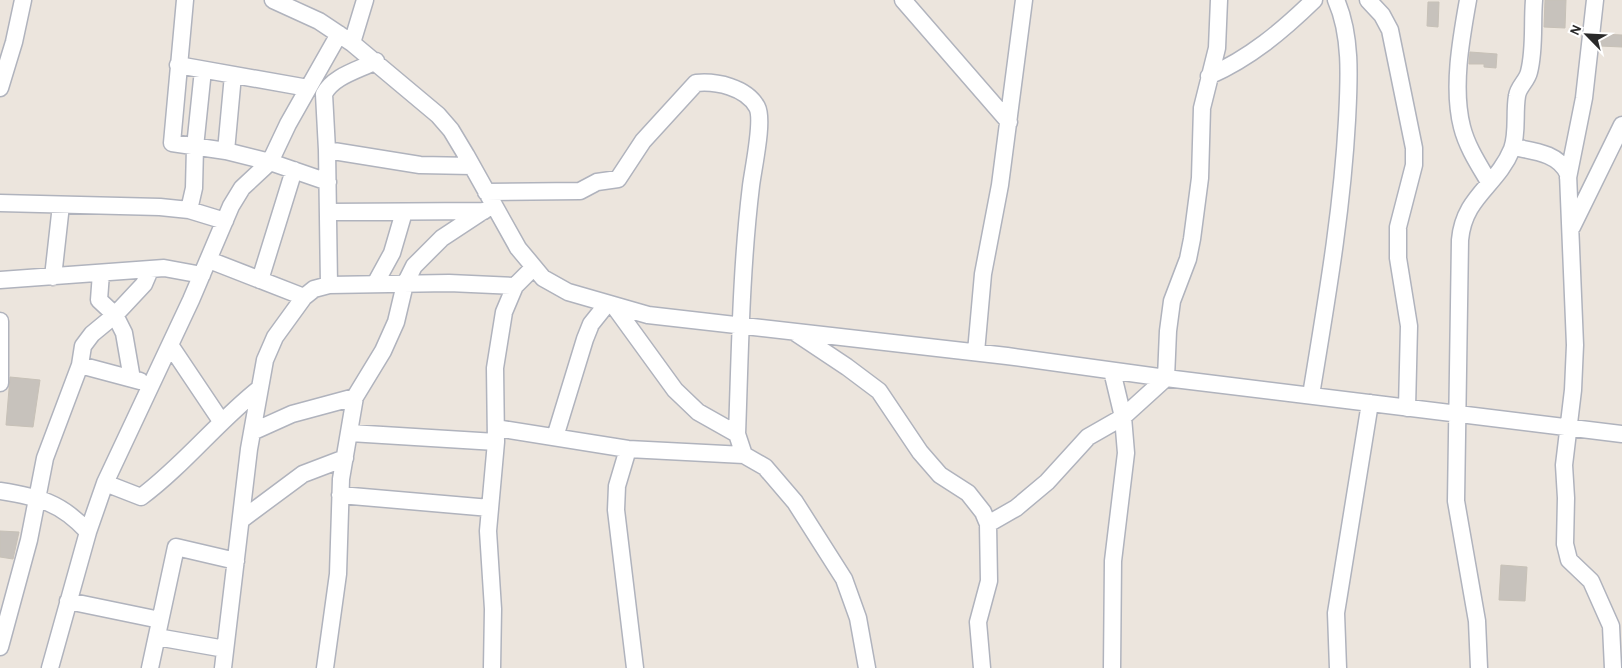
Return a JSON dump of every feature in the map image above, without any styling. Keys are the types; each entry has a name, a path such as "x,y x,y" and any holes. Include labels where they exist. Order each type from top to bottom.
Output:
{"street":[{"path":"0,88 14,42 22,0"},
{"path":"185,0 170,139 174,144 226,151 270,162 328,182"},
{"path":"272,0 319,21 346,38 376,61 438,115 451,130 472,166 486,192 490,211 533,268 543,278 568,292 648,315 976,352 1166,378 1622,434"},
{"path":"50,668 88,532 106,483 206,268 225,221 242,188 270,162 308,88 346,38 365,0"},
{"path":"904,0 1009,122"},
{"path":"976,352 983,274 1000,185 1024,0"},
{"path":"988,524 1016,508 1047,482 1088,437 1123,417 1166,378 1168,331 1172,300 1188,259 1192,238 1200,178 1202,108 1217,48 1219,0"},
{"path":"1209,76 1232,65 1268,42 1314,0"},
{"path":"1311,395 1340,211 1345,151 1347,49 1344,25 1336,0"},
{"path":"1368,0 1382,15 1390,30 1414,148 1414,164 1398,235 1398,258 1409,326 1407,408"},
{"path":"1468,0 1458,102 1462,127 1473,154 1489,182"},
{"path":"1479,668 1478,621 1456,501 1461,224 1470,206 1504,164 1513,148 1517,94 1529,75 1532,53 1534,0"},
{"path":"1568,178 1584,98 1595,0"},
{"path":"329,285 328,182 324,94 328,86 335,81 376,61"},
{"path":"178,65 308,88"},
{"path":"189,210 194,188 195,147 203,70"},
{"path":"226,151 233,75"},
{"path":"486,192 532,190 580,191 597,182 618,179 624,174 630,158 696,83 711,82 746,94 758,108 759,122 750,192 741,326 737,434 744,455"},
{"path":"1571,229 1622,124"},
{"path":"1513,148 1552,157 1566,169 1568,178 1575,345 1569,427 1564,465 1566,498 1565,544 1569,560 1591,581 1611,626 1612,668"},
{"path":"327,150 420,165 472,166"},
{"path":"260,280 294,170"},
{"path":"0,204 160,206 189,210 225,221"},
{"path":"53,277 61,205"},
{"path":"328,212 490,211"},
{"path":"324,668 338,574 340,495 355,397 383,351 396,322 405,284 414,266 442,238 490,211"},
{"path":"375,284 392,253 404,212"},
{"path":"0,280 164,268 206,268 260,280 304,297"},
{"path":"492,668 493,609 488,531 496,435 495,368 504,312 515,286 533,268"},
{"path":"0,647 29,540 45,458 80,365 83,346 92,334 115,315 144,284 150,270"},
{"path":"101,273 99,300 115,315 127,343 132,379"},
{"path":"223,668 252,432 269,346 304,297 314,289 329,285 515,286"},
{"path":"611,305 676,390 698,412 737,434"},
{"path":"555,437 584,339 591,324 611,305"},
{"path":"0,321 0,381"},
{"path":"794,332 847,366 879,391 920,452 940,475 968,492 983,512 988,524 989,581 978,622 982,668"},
{"path":"170,345 221,421"},
{"path":"80,365 152,384"},
{"path":"1112,370 1123,417 1126,453 1113,561 1112,668"},
{"path":"106,483 142,497 204,441 221,421 260,388"},
{"path":"252,432 292,414 355,397"},
{"path":"1338,668 1336,613 1370,403"},
{"path":"350,432 555,437 628,449 744,455 766,467 795,502 844,579 858,618 867,668"},
{"path":"628,449 617,486 616,510 635,668"},
{"path":"241,520 303,474 345,458"},
{"path":"0,491 37,497 74,516 88,532"},
{"path":"340,495 490,508"},
{"path":"150,668 176,547 236,561"},
{"path":"68,601 160,620"},
{"path":"157,637 225,650"}],"building":[{"path":"1545,0 1566,0 1565,28 1544,27"},
{"path":"1428,2 1439,2 1438,27 1427,26"},
{"path":"1601,34 1622,35 1622,47 1600,46"},
{"path":"1470,52 1497,54 1496,68 1484,67 1484,64 1469,64"},
{"path":"10,377 40,380 33,427 6,425"},
{"path":"0,531 19,532 13,559 0,557"},
{"path":"1501,565 1527,567 1525,601 1499,600"}]}
